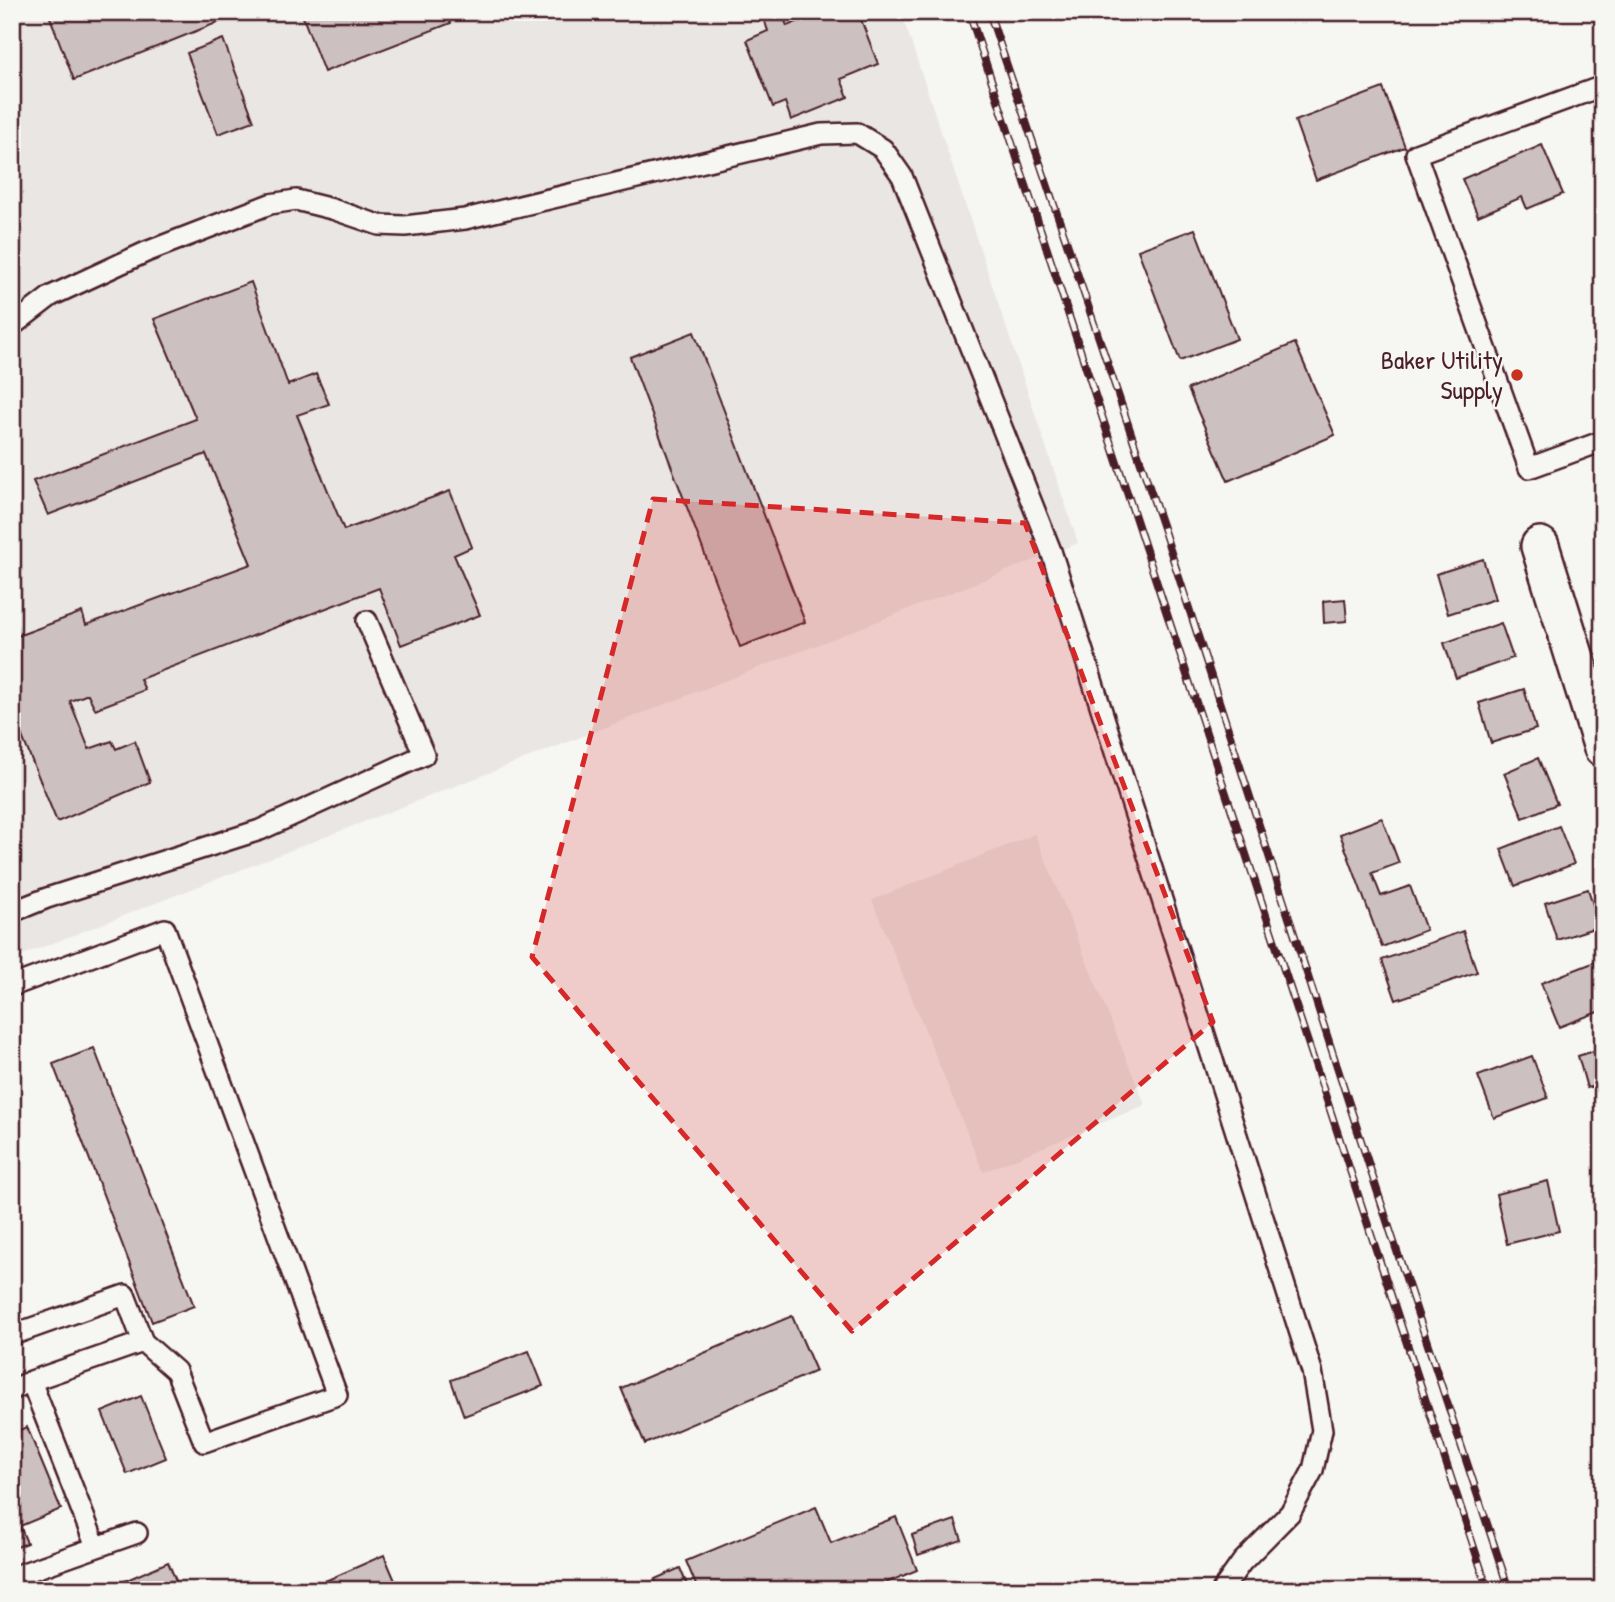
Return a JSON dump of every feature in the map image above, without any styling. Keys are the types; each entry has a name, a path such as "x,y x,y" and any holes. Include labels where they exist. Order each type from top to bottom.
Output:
{"street":[{"path":"1540,546 1603,748"}],"lane":[{"path":"1603,86 1416,154 1529,468 1603,441"},
{"path":"12,326 51,296 146,252 270,204 296,200 379,225 405,226 465,219 821,134 857,133 883,149 902,176 1051,551 1312,1371 1322,1430 1313,1470 1290,1513 1242,1562 1222,1590"},
{"path":"12,912 47,898 260,830 424,755 367,621"},
{"path":"12,986 165,929 337,1395 204,1442 176,1371 143,1342 125,1295 12,1335"},
{"path":"12,1390 143,1342"},
{"path":"31,1381 96,1547"},
{"path":"12,1577 137,1532"}],"highlighted area":[{"path":"653,499 1025,523 1213,1022 852,1331 532,957"}],"shaded area":[{"path":"12,12 901,12 1078,543 12,959"},
{"path":"1035,834 1145,1105 983,1172 872,900"}],"building":[{"path":"48,12 215,12 219,22 74,80"},
{"path":"301,12 447,12 451,23 324,72"},
{"path":"782,12 787,26 821,12 858,12 878,64 841,79 848,97 791,120 785,102 773,107 747,40 768,31 762,13"},
{"path":"223,39 254,121 218,134 187,53"},
{"path":"1383,88 1405,147 1316,180 1295,121"},
{"path":"1542,145 1563,194 1527,209 1522,197 1478,216 1462,179"},
{"path":"1195,229 1237,339 1180,361 1138,250"},
{"path":"251,282 288,385 316,374 329,404 297,415 344,530 450,491 472,547 454,555 480,615 401,645 379,588 140,679 145,690 95,709 88,694 70,701 89,749 112,741 116,749 135,741 150,782 57,822 17,724 12,726 12,638 82,612 86,625 251,564 206,454 48,515 33,481 196,419 154,319"},
{"path":"694,332 805,622 740,647 630,357"},
{"path":"1295,343 1335,435 1228,481 1188,389"},
{"path":"1483,559 1495,599 1448,614 1436,574"},
{"path":"1345,599 1347,621 1324,623 1323,601"},
{"path":"1501,623 1513,658 1456,678 1444,643"},
{"path":"1524,689 1536,729 1491,743 1479,703"},
{"path":"1538,758 1557,804 1523,818 1504,773"},
{"path":"1382,818 1399,863 1372,873 1381,896 1410,886 1426,930 1382,947 1340,834"},
{"path":"1559,826 1574,864 1515,886 1501,849"},
{"path":"1588,889 1600,926 1557,940 1545,903"},
{"path":"1463,931 1477,972 1396,1000 1382,960"},
{"path":"1603,959 1603,1010 1559,1027 1541,983"},
{"path":"94,1048 194,1306 152,1322 53,1064"},
{"path":"1603,1048 1603,1084 1587,1088 1578,1056"},
{"path":"1532,1056 1548,1098 1494,1118 1478,1076"},
{"path":"1548,1181 1559,1231 1507,1244 1496,1194"},
{"path":"792,1316 816,1371 645,1444 621,1388"},
{"path":"529,1351 543,1386 464,1416 451,1380"},
{"path":"141,1396 166,1458 127,1474 102,1412"},
{"path":"27,1427 61,1509 20,1526 27,1543 12,1549 12,1433"},
{"path":"816,1507 831,1543 896,1517 917,1570 869,1590 698,1590 686,1561"},
{"path":"955,1520 962,1540 918,1555 912,1535"},
{"path":"384,1555 399,1590 305,1590"},
{"path":"168,1562 180,1590 104,1590"},
{"path":"680,1568 689,1590 659,1590 655,1579"}],"railway":[{"path":"969,12 1488,1590"},
{"path":"989,12 1164,531 1509,1590"}],"place":[{"name":"Baker Utility Supply","path":"1517,375"}]}
